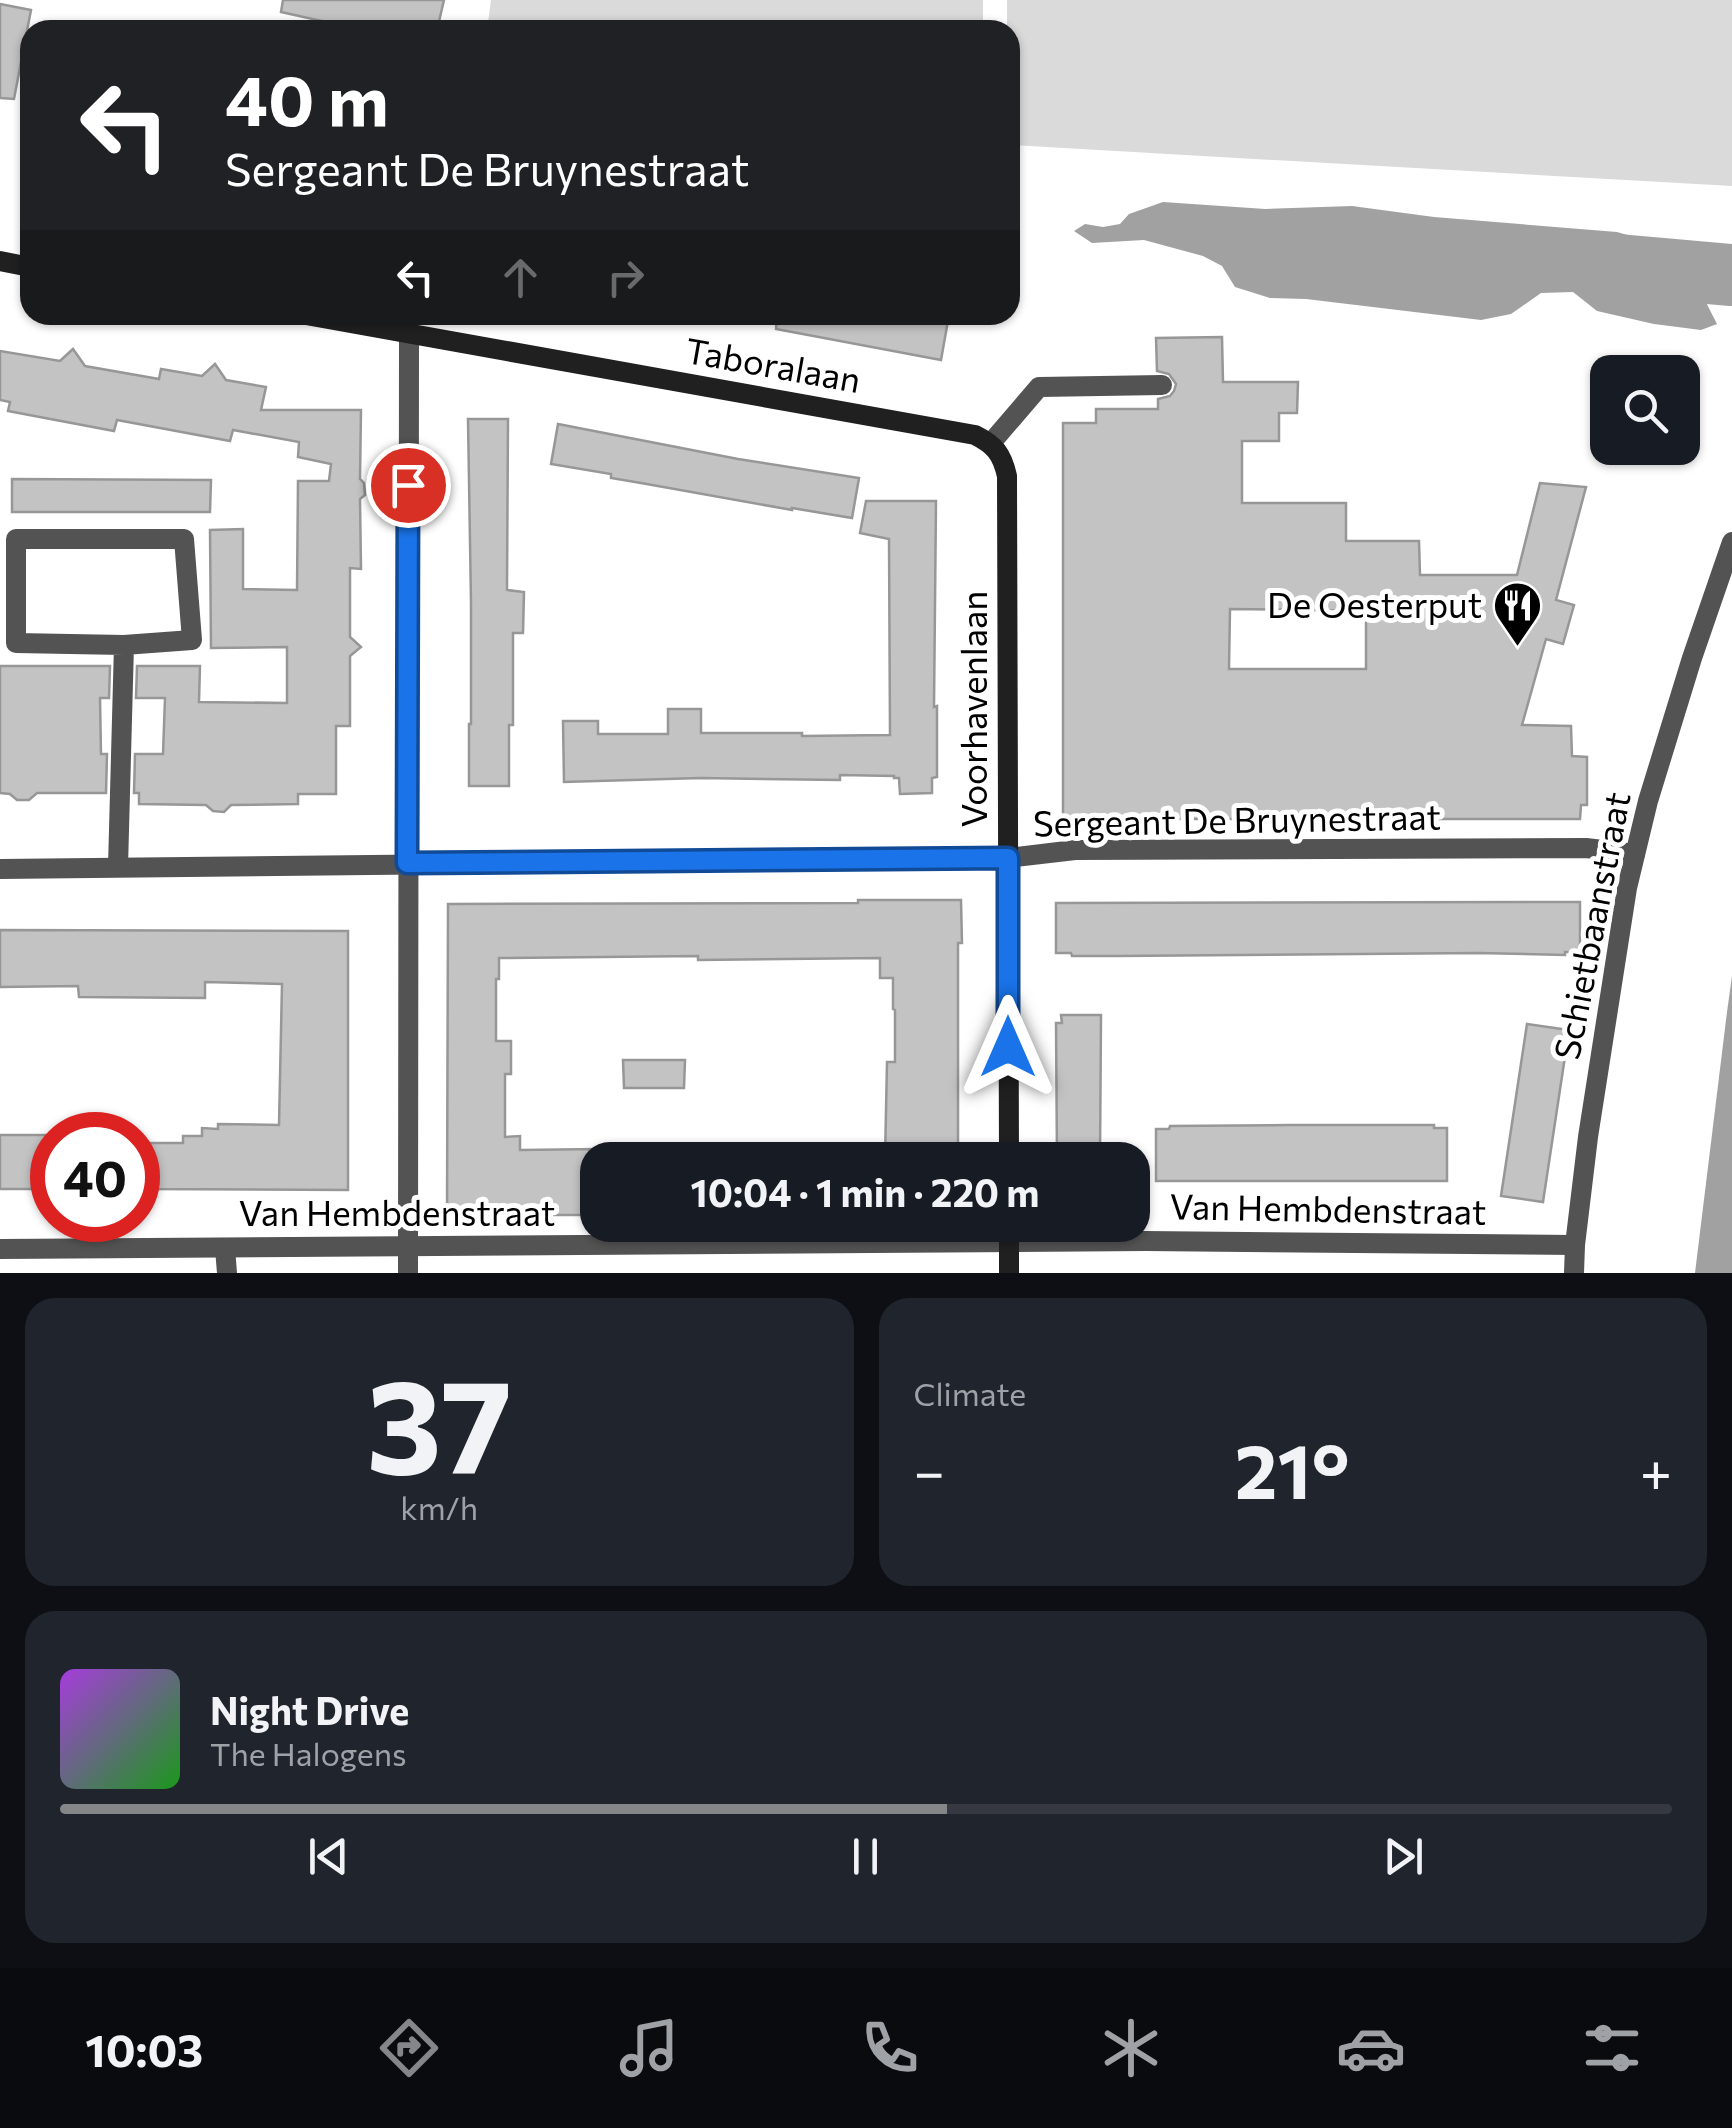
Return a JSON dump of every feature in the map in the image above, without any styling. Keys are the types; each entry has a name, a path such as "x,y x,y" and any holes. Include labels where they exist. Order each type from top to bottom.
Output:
{"street":[{"name":"Taboralaan","path":"360,325 975,434 992,443"},
{"path":"408,334 408,1273"},
{"path":"992,443 1039,387 1162,385"},
{"name":"Voorhavenlaan","path":"992,443 1002,456 1007,476 1008,1142"},
{"path":"16,539 184,540 192,640 124,645 16,643 16,539"},
{"name":"Schietbaanstraat","path":"1574,1273 1574,1245 1605,1020 1634,854 1681,694 1732,542"},
{"path":"118,867 124,645"},
{"name":"Sergeant De Bruynestraat","path":"0,869 1008,858 1075,850 1586,848 1634,854"},
{"name":"Van Hembdenstraat","path":"1150,1237 1574,1245"},
{"name":"Van Hembdenstraat","path":"0,1249 608,1242"},
{"path":"1009,1242 1009,1273"},
{"path":"225,1248 226,1273"}],"shaded area":[{"path":"491,0 983,0 983,20 488,20"},
{"path":"1007,0 1732,0 1732,186 1020,146 1020,20 1007,20"},
{"path":"1163,202 1265,209 1352,206 1617,232 1658,244 1688,267 1717,324 1701,330 1654,324 1597,311 1573,292 1541,293 1511,314 1481,320 1270,298 1235,287 1222,266 1203,256 1144,240 1092,243 1074,231 1085,224 1120,224 1129,214"},
{"path":"1732,976 1732,1273 1695,1273 1727,1012"}],"building":[{"path":"283,0 444,0 439,20 317,20 281,12"},
{"path":"0,4 31,10 29,20 20,20 20,68 14,99 0,98"},
{"path":"776,325 947,325 941,360 776,329"},
{"path":"1222,337 1223,382 1298,382 1297,413 1279,413 1279,441 1242,441 1242,503 1346,503 1346,541 1419,541 1420,575 1517,575 1540,483 1586,487 1556,600 1574,605 1563,644 1546,639 1522,725 1571,726 1572,756 1587,757 1587,805 1581,805 1580,819 1063,819 1063,423 1096,423 1096,409 1158,409 1158,399 1170,396 1176,384 1169,374 1157,371 1156,338","holes":["1230,609 1366,611 1366,669 1229,669"]},
{"path":"73,349 85,366 159,379 161,369 202,376 215,364 226,380 266,387 261,410 361,410 360,479 365,495 360,499 361,569 350,568 350,637 361,647 350,656 350,726 336,726 336,794 298,794 298,804 231,805 224,812 213,811 206,805 139,804 139,793 134,793 135,754 163,754 165,698 136,698 137,666 200,666 199,702 287,703 287,647 211,648 210,530 243,529 243,589 297,590 298,481 329,481 331,464 298,457 299,442 233,430 230,441 117,420 114,431 8,411 10,402 0,400 0,351 60,361"},
{"path":"468,419 508,419 507,590 524,592 523,633 513,633 509,786 469,786"},
{"path":"558,424 859,478 852,518 611,478 611,474 551,464"},
{"path":"12,479 211,480 210,512 12,512"},
{"path":"866,501 936,501 937,777 932,778 932,793 900,794 899,778 894,776 840,775 840,780 701,778 564,782 563,721 598,721 598,734 668,734 668,709 701,709 701,733 890,735 889,539 860,533"},
{"path":"0,666 110,666 109,698 100,698 101,754 107,754 106,793 37,793 29,800 17,800 0,793"},
{"path":"961,900 958,1142 885,1142 887,1062 895,1062 895,1010 893,978 880,978 880,958 499,958 496,1041 511,1041 511,1074 505,1074 505,1137 520,1136 520,1150 580,1149 580,1215 447,1215 448,904"},
{"path":"1580,902 1580,952 1565,955 1056,953 1056,903"},
{"path":"0,930 348,931 348,1190 160,1189 160,1143 183,1143 183,1136 202,1136 202,1128 218,1129 218,1124 279,1125 282,984 205,982 205,998 79,997 78,986 0,987"},
{"path":"1061,1015 1101,1015 1100,1142 1057,1142 1056,1023 1062,1023"},
{"path":"1527,1024 1569,1030 1543,1202 1501,1196"},
{"path":"623,1060 685,1060 684,1088 624,1088"},
{"path":"1170,1126 1447,1128 1447,1181 1156,1181 1156,1129"},
{"path":"0,1135 30,1135 30,1189 0,1189"}],"waterway":[{"path":"1605,264 1732,275"}],"place":[{"name":"De Oesterput","path":"1517,648"}],"route":[{"path":"408,485 407,863 1008,858 1008,1047"}]}
